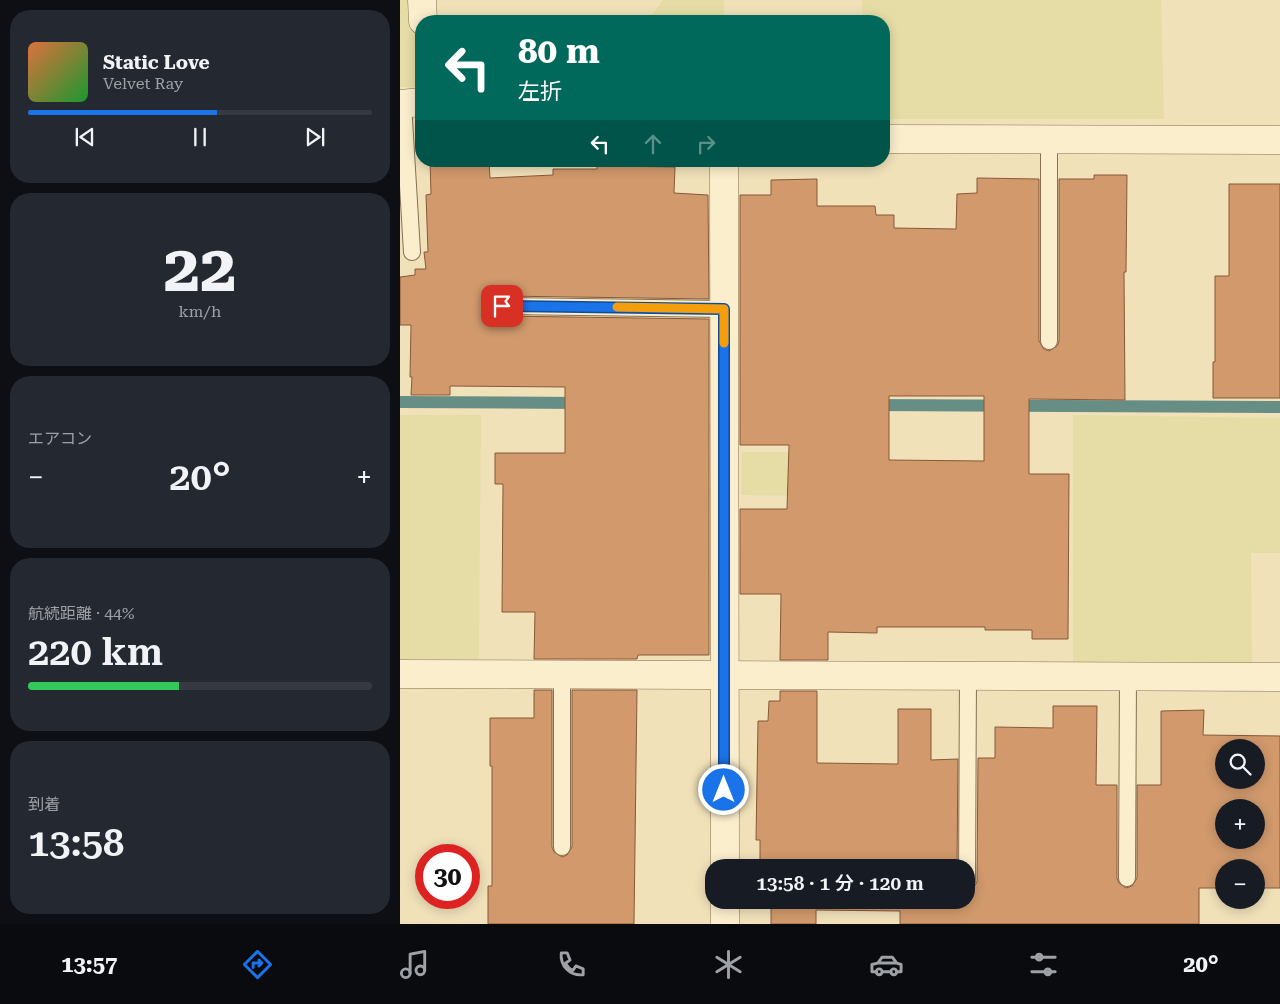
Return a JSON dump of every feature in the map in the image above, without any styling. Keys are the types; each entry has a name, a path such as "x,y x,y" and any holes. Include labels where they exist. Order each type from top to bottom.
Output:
{"street":[{"path":"422,0 423,15"},
{"path":"890,139 1280,140"},
{"path":"724,167 725,859"},
{"path":"400,674 1280,677"},
{"path":"725,909 725,924"}],"lane":[{"path":"408,103 412,252"},
{"path":"1048,342 1049,139"},
{"path":"502,306 724,309"},
{"path":"562,675 562,847"},
{"path":"967,859 968,676"},
{"path":"1127,878 1128,677"}],"shaded area":[{"path":"400,0 415,0 415,85 413,87 400,87"},
{"path":"663,0 724,0 724,15 652,15"},
{"path":"862,0 1161,0 1164,119 890,119 890,15 863,15"},
{"path":"400,415 481,415 479,659 400,659"},
{"path":"1073,415 1280,418 1280,553 1251,553 1252,668 1073,667"},
{"path":"742,452 889,452 889,496 741,495"}],"building":[{"path":"430,167 489,167 490,178 553,175 553,169 675,167 674,193 708,195 709,299 502,296 494,300 492,306 496,314 502,316 709,319 709,655 638,655 637,659 534,659 535,612 502,612 503,484 495,484 495,453 565,453 565,387 450,386 450,395 411,395 411,325 400,325 400,277 415,275 415,269 426,269 424,252 428,252 426,195 431,194"},
{"path":"1094,175 1127,175 1126,272 1124,272 1125,400 1029,399 1029,474 1069,474 1068,639 1032,639 1032,630 985,630 985,627 877,627 877,633 828,632 828,660 780,660 781,594 740,594 740,509 787,509 789,445 740,445 740,195 771,195 771,180 817,179 817,206 875,206 876,215 894,215 894,228 956,229 957,194 977,193 977,178 1039,179 1039,341 1044,349 1049,351 1057,346 1059,341 1059,179 1094,179","holes":["889,396 984,396 984,461 889,460"]},
{"path":"1229,184 1280,184 1280,398 1213,398 1215,276 1229,276"},
{"path":"534,690 552,690 552,847 554,852 562,857 567,855 572,847 572,690 637,690 634,924 488,924 488,886 492,886 490,718 534,718"},
{"path":"780,691 817,691 817,763 898,764 898,709 931,709 931,760 958,759 957,859 760,859 760,840 756,840 758,721 768,721 769,701 780,701"},
{"path":"1053,706 1097,706 1096,785 1117,785 1117,878 1119,883 1126,888 1132,886 1137,878 1137,785 1161,785 1161,711 1204,710 1203,735 1280,736 1280,888 1265,888 1265,859 1215,859 1215,888 1199,888 1199,924 900,924 900,911 816,910 816,924 771,924 771,909 975,909 978,758 995,758 995,727 1053,728"}],"waterway":[{"path":"400,402 582,403"},
{"path":"872,405 1280,407"}],"slow traffic":[{"path":"617,307 724,309 724,343"}],"route":[{"path":"502,306 724,309 724,790"}]}
